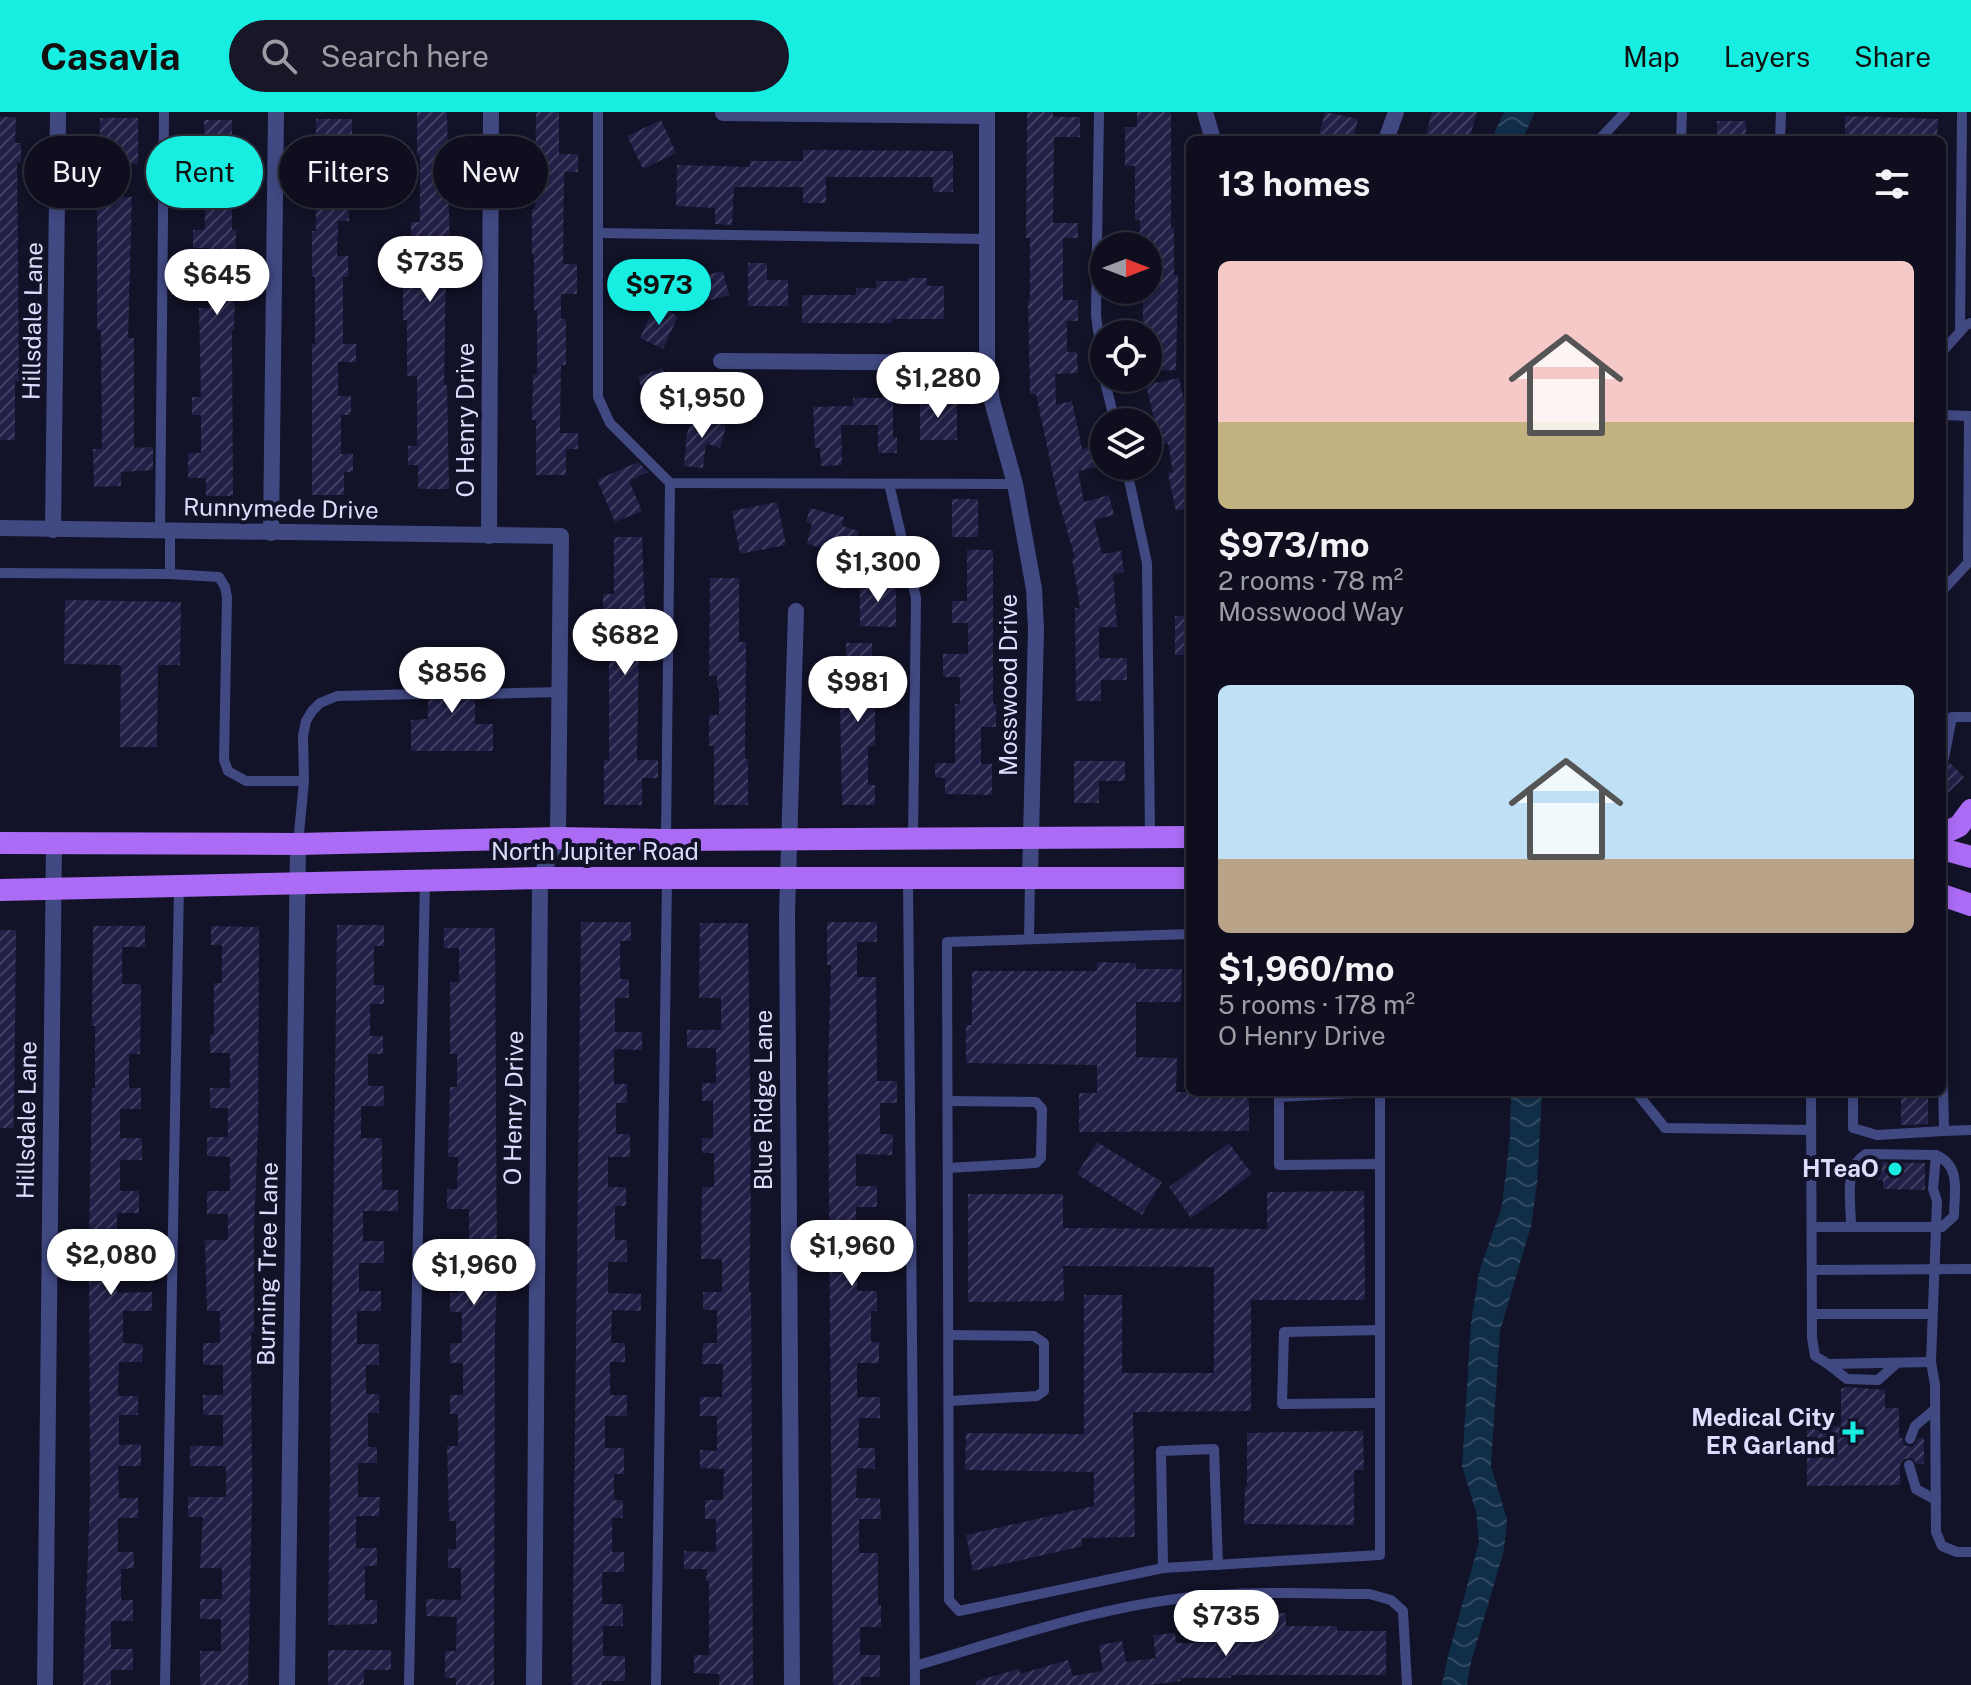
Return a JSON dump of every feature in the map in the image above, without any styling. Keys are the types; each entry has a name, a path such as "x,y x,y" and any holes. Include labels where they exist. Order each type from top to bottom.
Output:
{"main road":[{"path":"1946,832 1959,826 1971,810"},
{"name":"North Jupiter Road","path":"0,843 298,844 558,838 1186,837"},
{"path":"1946,850 1971,857"},
{"name":"North Jupiter Road","path":"0,890 540,878 1186,878"},
{"path":"1946,896 1971,905"}],"street":[{"name":"Hillsdale Lane","path":"53,530 58,112"},
{"path":"271,533 276,112"},
{"name":"O Henry Drive","path":"489,536 491,112"},
{"path":"1205,112 1212,136"},
{"path":"1387,136 1396,112"},
{"path":"723,113 987,114"},
{"name":"Mosswood Drive","path":"987,114 987,363 992,401 1015,484 1030,559 1036,629 1030,879"},
{"path":"721,361 987,363"},
{"name":"Runnymede Drive","path":"0,528 561,536"},
{"name":"O Henry Drive","path":"534,1685 540,878 558,838 561,536"},
{"name":"Blue Ridge Lane","path":"792,1685 789,877 796,611"},
{"name":"Hillsdale Lane","path":"45,1685 54,843"},
{"name":"Burning Tree Lane","path":"287,1685 298,844"}],"lane":[{"path":"164,112 165,531 170,574"},
{"path":"598,112 598,397 610,423 670,483 1015,484"},
{"path":"1097,320 1099,112"},
{"path":"1603,136 1625,112"},
{"path":"1681,136 1682,112"},
{"path":"1780,136 1781,112"},
{"path":"1961,113 1971,121"},
{"path":"1960,332 1961,113"},
{"path":"598,233 986,239"},
{"path":"1946,348 1971,323"},
{"path":"1946,415 1970,416 1968,563 1946,587"},
{"path":"1129,480 1147,563 1150,838"},
{"path":"666,840 670,483"},
{"path":"889,484 916,598 913,839"},
{"path":"0,573 214,575 222,580 225,587 224,760 228,771 246,781 304,781"},
{"path":"480,694 560,692"},
{"path":"298,844 306,721 320,703 337,696 421,694"},
{"path":"1946,748 1952,717 1971,717"},
{"path":"656,1685 667,877"},
{"path":"908,878 915,1685"},
{"path":"1029,939 1030,879"},
{"path":"409,1685 425,880"},
{"path":"165,1685 179,885"},
{"path":"1186,934 947,942 949,1600 959,1611 1163,1568 1380,1555 1380,1164 1377,1096"},
{"path":"1299,1096 1279,1097 1279,1165 1380,1164"},
{"path":"1639,1096 1665,1128 1811,1130"},
{"path":"1811,1096 1815,1356 1847,1379 1878,1380 1897,1363"},
{"path":"1853,1096 1853,1128 1877,1135 1971,1130"},
{"path":"1943,1096 1944,1131"},
{"path":"948,1101 1036,1102 1042,1109 1041,1158 1036,1163 948,1168"},
{"path":"1812,1227 1942,1227 1954,1216 1955,1172 1945,1159 1936,1155 1866,1154 1851,1169 1851,1226"},
{"path":"1936,1155 1931,1362 1935,1409 1936,1532 1942,1546 1957,1552 1971,1552"},
{"path":"1812,1270 1971,1269"},
{"path":"1812,1314 1932,1314"},
{"path":"1380,1330 1284,1332 1282,1404 1380,1403"},
{"path":"949,1335 1034,1336 1044,1343 1044,1391 1037,1396 949,1401"},
{"path":"1828,1364 1931,1362"},
{"path":"1910,1439 1915,1426 1935,1409"},
{"path":"1163,1568 1161,1451 1214,1449 1218,1565"},
{"path":"1909,1465 1916,1489 1936,1500"},
{"path":"915,1666 1141,1604 1217,1595 1369,1594 1391,1600 1403,1611 1407,1685"}],"water":[{"path":"1504,112 1535,112 1524,136 1493,136"},
{"path":"1511,1096 1542,1096 1537,1184 1531,1226 1500,1331 1491,1466 1507,1519 1504,1550 1467,1685 1442,1685 1479,1542 1476,1512 1462,1466 1471,1322 1479,1272 1502,1206"}],"building":[{"path":"417,112 447,112 447,136 433,136 433,208 449,208 450,264 446,264 444,385 447,385 449,489 418,489 418,465 408,465 408,446 417,446 417,376 407,376 403,275 417,275 417,242 411,242 411,222 420,222"},
{"path":"536,112 559,112 559,154 578,154 578,172 564,172 563,264 577,264 577,294 561,294 561,319 566,319 566,365 561,365 560,433 578,433 578,449 566,449 566,475 536,475 536,420 532,420 533,374 537,374 537,310 534,310 532,209 548,208 548,136 536,136"},
{"path":"1027,112 1053,112 1053,117 1080,117 1080,137 1054,137 1053,223 1078,223 1078,238 1063,238 1063,300 1078,300 1078,321 1067,321 1067,352 1077,352 1078,373 1055,374 1056,405 1072,401 1082,449 1090,447 1090,468 1078,471 1084,502 1109,495 1114,515 1094,520 1102,554 1121,551 1124,572 1113,574 1117,627 1099,627 1099,658 1127,658 1127,680 1101,680 1101,701 1076,701 1075,608 1080,608 1072,558 1075,558 1058,499 1036,394 1030,394 1030,238 1026,238"},
{"path":"1137,112 1171,112 1171,228 1174,228 1174,275 1178,275 1176,370 1162,370 1162,320 1143,320 1143,304 1162,304 1162,232 1140,232 1140,220 1135,220 1135,166 1125,166 1125,127 1137,127"},
{"path":"1325,112 1358,119 1354,136 1319,136"},
{"path":"1432,112 1477,112 1470,136 1426,134"},
{"path":"1845,116 1938,119 1937,136 1845,136"},
{"path":"0,117 16,117 15,143 21,143 21,162 17,162 19,381 15,381 15,440 0,440"},
{"path":"100,118 138,118 138,164 130,164 130,136 100,136"},
{"path":"316,119 352,119 352,136 316,136"},
{"path":"204,120 232,120 232,136 204,136"},
{"path":"661,120 676,153 643,169 627,136"},
{"path":"1717,121 1746,121 1746,136 1717,136"},
{"path":"803,150 953,151 953,192 933,192 933,177 826,177 826,203 803,203 803,187 734,187 732,225 715,224 715,208 676,206 677,165 750,167 750,161 803,161"},
{"path":"132,197 128,338 134,338 134,448 153,447 153,470 121,472 121,486 94,487 93,449 102,449 101,330 97,330 97,208 130,208"},
{"path":"205,208 232,208 232,230 236,230 232,330 233,496 206,496 206,478 188,478 188,453 201,453 201,415 192,415 192,397 201,397 199,308 210,308 210,248 193,248 193,230 205,230"},
{"path":"316,208 349,208 349,221 338,221 337,256 348,256 348,277 343,277 343,344 356,344 356,362 338,362 338,396 351,396 351,415 341,415 341,454 353,454 353,472 344,472 344,495 312,495 315,277 312,277 312,231 316,231"},
{"path":"748,263 767,263 767,280 788,280 788,306 748,306"},
{"path":"723,271 729,295 689,306 683,281"},
{"path":"908,278 927,278 927,286 944,286 944,319 892,319 892,323 802,323 802,295 856,295 856,288 876,288 876,281 908,281"},
{"path":"655,305 678,316 663,349 640,338"},
{"path":"663,368 675,405 650,413 638,377"},
{"path":"1179,378 1186,409 1186,509 1176,511 1168,473 1173,472 1168,443 1162,444 1162,408 1152,408 1148,392 1162,392 1162,382"},
{"path":"853,398 893,398 893,437 897,437 897,453 878,453 878,425 841,425 842,465 821,466 820,448 815,448 813,407 853,406"},
{"path":"920,399 957,399 957,440 920,440"},
{"path":"692,416 726,426 720,448 706,443 703,468 684,466"},
{"path":"638,462 648,472 629,481 642,511 615,522 597,480"},
{"path":"952,499 978,499 978,537 952,537"},
{"path":"777,502 786,545 740,554 732,511"},
{"path":"810,508 844,517 842,526 859,531 852,556 807,544 812,523 806,522"},
{"path":"614,537 642,537 645,613 635,613 635,647 639,647 637,760 658,760 658,778 642,778 642,805 604,805 604,760 609,760 609,635 603,635 603,594 614,594"},
{"path":"967,550 993,550 993,704 996,704 996,727 981,727 981,764 992,764 992,795 945,794 945,778 935,777 935,763 955,763 955,704 960,704 960,677 943,677 943,654 968,654 968,623 952,623 952,601 967,601"},
{"path":"710,578 739,578 739,642 746,642 745,759 748,759 748,805 714,805 714,746 709,746 709,715 719,715 719,688 717,676 709,676"},
{"path":"860,580 896,581 896,627 860,626"},
{"path":"65,600 181,602 180,665 158,665 157,747 120,747 121,665 64,664"},
{"path":"1175,616 1186,616 1186,655 1175,655"},
{"path":"846,643 872,643 872,670 881,670 881,690 875,690 875,746 868,746 868,785 875,785 875,805 842,805 840,700 846,700"},
{"path":"475,663 475,688 472,693 475,724 493,724 493,751 411,751 411,720 428,719 428,671 450,671 450,664"},
{"path":"1074,761 1125,761 1125,781 1099,781 1099,803 1074,803"},
{"path":"1950,763 1964,777 1946,795 1946,764"},
{"path":"581,922 631,922 631,941 620,941 620,979 629,979 629,998 615,998 615,1032 642,1032 642,1050 614,1049 614,1084 627,1084 627,1103 616,1103 616,1134 630,1134 630,1157 608,1157 608,1187 626,1187 626,1206 615,1206 615,1240 627,1240 627,1262 608,1262 608,1293 641,1294 641,1311 612,1310 611,1343 625,1343 625,1362 610,1362 610,1395 627,1395 627,1416 605,1416 605,1448 624,1448 624,1474 614,1474 614,1500 623,1500 623,1518 612,1518 612,1552 624,1552 624,1572 602,1572 602,1604 623,1604 623,1626 603,1626 603,1656 625,1656 625,1681 602,1681 602,1685 572,1685"},
{"path":"827,922 877,922 877,942 857,942 857,977 876,977 877,1081 897,1081 897,1103 880,1103 880,1134 893,1134 892,1155 856,1154 856,1186 877,1186 877,1207 856,1207 856,1239 878,1239 878,1258 857,1258 857,1291 877,1291 877,1311 871,1311 871,1342 879,1342 879,1363 857,1363 857,1397 880,1397 880,1418 859,1418 858,1448 875,1448 875,1469 857,1468 856,1498 880,1498 881,1519 859,1519 859,1553 878,1553 878,1605 881,1605 881,1627 860,1627 860,1655 880,1655 880,1677 861,1677 861,1685 833,1685 828,1071 831,965 827,965"},
{"path":"700,923 748,923 753,1685 719,1685 719,1674 694,1673 694,1655 709,1655 709,1581 706,1581 707,1569 684,1569 684,1551 716,1552 716,1519 705,1519 705,1500 723,1500 724,1469 700,1468 700,1450 717,1451 717,1416 700,1416 700,1397 722,1397 723,1364 702,1364 703,1343 717,1343 717,1310 703,1310 703,1292 722,1292 722,1259 701,1259 702,1187 714,1187 714,1153 702,1153 702,1138 713,1138 713,1101 702,1101 702,1083 716,1083 716,1048 687,1048 687,1030 721,1030 721,998 699,998"},
{"path":"337,925 384,925 384,946 374,946 374,985 384,985 384,1004 370,1004 370,1036 383,1036 383,1054 368,1054 368,1086 384,1086 384,1106 361,1106 361,1138 382,1138 382,1190 398,1190 398,1211 363,1211 363,1241 384,1241 384,1263 359,1263 359,1291 381,1291 381,1311 357,1311 357,1344 379,1344 379,1365 366,1365 366,1394 379,1394 379,1413 368,1413 368,1447 377,1447 377,1463 358,1463 358,1497 380,1497 379,1516 356,1516 356,1548 377,1548 377,1566 365,1566 365,1600 377,1600 377,1624 328,1625"},
{"path":"93,926 145,926 145,947 122,947 122,984 141,984 140,1054 129,1054 129,1088 141,1088 141,1109 120,1109 120,1138 142,1138 142,1160 120,1160 120,1191 139,1191 139,1213 117,1213 117,1241 138,1241 138,1262 117,1262 117,1293 152,1292 152,1311 123,1311 123,1343 143,1344 142,1362 119,1362 118,1396 138,1396 138,1415 119,1415 119,1445 141,1444 141,1466 118,1466 119,1498 138,1498 138,1518 118,1518 118,1552 134,1552 134,1568 121,1569 121,1600 133,1600 133,1621 111,1621 111,1649 133,1649 133,1670 111,1670 111,1685 83,1685 90,1498 89,1241 92,1088 95,1088"},
{"path":"211,926 259,927 248,1685 200,1685 200,1651 221,1651 221,1619 200,1619 200,1599 222,1599 222,1568 200,1568 203,1517 188,1517 188,1497 226,1497 226,1466 190,1466 190,1446 223,1446 223,1415 203,1415 203,1395 223,1395 223,1365 203,1365 203,1343 220,1343 220,1311 207,1311 205,1240 228,1240 228,1214 207,1214 207,1191 230,1191 230,1157 207,1156 207,1137 228,1137 228,1108 210,1108 210,1088 230,1088 230,1053 210,1053 210,1035 214,1035 214,983 222,983 222,945 211,945"},
{"path":"444,928 495,928 497,1284 494,1685 456,1685 456,1678 445,1678 445,1651 456,1651 457,1617 426,1616 426,1599 461,1600 461,1568 448,1568 448,1549 456,1549 456,1521 449,1521 447,1446 458,1446 458,1414 450,1414 450,1395 463,1395 463,1363 450,1363 450,1343 462,1343 462,1312 450,1312 450,1293 458,1293 458,1260 448,1260 448,1241 469,1241 469,1209 447,1209 447,1189 457,1189 458,1157 448,1157 450,1087 457,1087 457,1054 450,1054 450,982 459,982 459,948 444,948"},
{"path":"0,930 16,930 14,1128 0,1128"},
{"path":"1097,962 1136,963 1136,969 1182,969 1181,1002 1136,1002 1136,1057 1177,1058 1176,1092 1186,1092 1186,1096 1249,1096 1249,1131 1079,1132 1079,1093 1097,1093 1097,1065 966,1063 966,1025 972,1025 972,971 1097,971"},
{"path":"1901,1096 1928,1096 1928,1124 1901,1125"},
{"path":"1097,1142 1162,1182 1142,1215 1077,1174"},
{"path":"1229,1143 1252,1174 1191,1218 1169,1187"},
{"name":"HTeaO","path":"1869,1162 1925,1163 1925,1190 1883,1189 1883,1180 1866,1180 1866,1165"},
{"path":"1364,1191 1365,1300 1251,1300 1251,1411 1133,1412 1135,1537 1081,1538 1083,1546 973,1571 966,1535 1094,1506 1094,1472 965,1470 966,1433 1084,1434 1084,1295 1122,1295 1122,1373 1214,1373 1214,1267 1063,1266 1064,1301 968,1302 968,1194 1063,1194 1063,1228 1267,1229 1267,1192"},
{"name":"Medical City ER Garland","path":"1841,1389 1885,1390 1885,1408 1899,1408 1899,1438 1902,1438 1904,1445 1912,1447 1919,1438 1924,1438 1924,1464 1917,1464 1912,1458 1904,1459 1900,1464 1900,1485 1807,1486 1807,1426 1841,1426"},
{"path":"1363,1431 1364,1470 1354,1470 1354,1525 1244,1524 1247,1433"},
{"path":"1268,1613 1286,1613 1286,1626 1337,1626 1337,1631 1386,1631 1386,1675 1231,1675 1231,1678 1180,1678 1181,1681 1149,1685 976,1685 976,1681 1019,1669 1020,1674 1068,1660 1073,1676 1103,1671 1099,1645 1122,1641 1126,1662 1156,1658 1153,1635 1175,1633 1176,1643 1204,1643 1204,1628 1231,1628 1231,1638 1268,1638"},
{"path":"328,1650 391,1650 391,1670 364,1670 364,1685 328,1685"}],"place":[{"name":"HTeaO","path":"1895,1169"},
{"name":"Medical City ER Garland","path":"1853,1432"}]}
